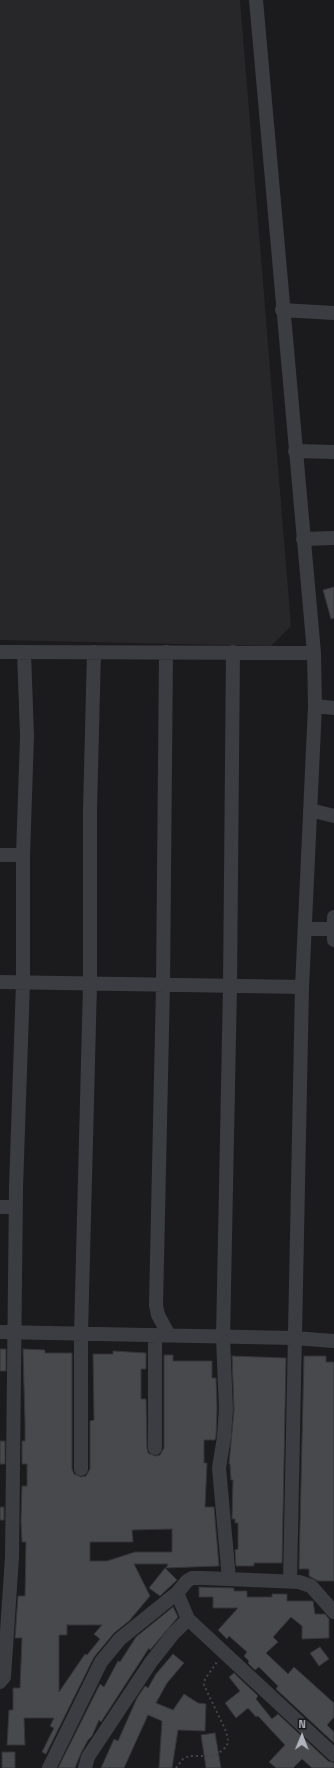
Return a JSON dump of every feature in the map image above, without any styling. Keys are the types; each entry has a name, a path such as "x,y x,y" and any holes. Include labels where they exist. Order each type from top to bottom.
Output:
{"street":[{"path":"256,0 282,310 314,653 315,706 302,987 290,1581"},
{"path":"282,310 334,313"},
{"path":"295,451 334,452"},
{"path":"303,539 334,538"},
{"path":"0,652 314,653"},
{"path":"0,1682 4,1677 12,1557 7,1332 16,1207 23,982 23,855 27,736 24,652"},
{"path":"81,1469 81,1334 90,984 90,810 94,652"},
{"path":"155,1448 162,1335 156,1305 163,985 166,652"},
{"path":"229,1579 219,1468 224,1437 226,1409 223,1338 230,986 233,652"},
{"path":"315,706 334,708"},
{"path":"310,810 334,816"},
{"path":"0,855 23,855"},
{"path":"305,929 334,928"},
{"path":"0,982 302,987"},
{"path":"0,1207 16,1207"},
{"path":"7,1332 162,1335 223,1338 294,1338 334,1341"},
{"path":"50,1768 101,1662 120,1639 177,1593 187,1581 192,1578 290,1581 306,1583 334,1612"},
{"path":"177,1593 188,1619 225,1652 275,1702 334,1755"},
{"path":"85,1768 88,1757 105,1734 151,1662 173,1634 188,1619"}],"path":[{"path":"176,1768 183,1759 189,1756 213,1756 227,1746 228,1738 225,1729 204,1685 205,1679 225,1652"}],"shaded area":[{"path":"0,0 240,0 291,626 271,646 0,640"}],"building":[{"path":"334,587 334,618 331,619 323,590"},
{"path":"0,1349 6,1349 6,1371 0,1371"},
{"path":"23,1349 45,1350 45,1353 72,1353 72,1469 74,1474 81,1477 86,1476 90,1469 90,1421 94,1420 93,1354 113,1354 113,1351 146,1353 146,1369 141,1369 141,1399 146,1399 147,1448 148,1453 155,1456 160,1455 164,1448 164,1355 173,1355 173,1361 212,1361 212,1378 216,1378 216,1436 215,1440 204,1440 204,1463 207,1463 205,1507 214,1507 219,1566 166,1568 168,1564 134,1564 150,1596 129,1621 114,1633 94,1657 46,1754 42,1752 54,1728 50,1726 54,1718 24,1718 25,1745 7,1745 9,1710 13,1710 13,1688 20,1688 22,1638 15,1638 18,1596 25,1596 26,1542 22,1542 21,1520 22,1486 27,1486 27,1464 22,1464 22,1441 25,1441","holes":["172,1529 172,1552 135,1552 107,1561 90,1561 90,1542 133,1542 132,1530","67,1625 102,1625 94,1634 100,1639 87,1655 85,1654 59,1692 59,1635 67,1635"]},
{"path":"232,1356 286,1358 282,1563 254,1563 254,1566 236,1566 235,1550 238,1549 238,1523 235,1523 235,1519 232,1519 233,1480 231,1480 229,1464 234,1410"},
{"path":"304,1356 326,1356 326,1362 334,1362 334,1581 318,1581 309,1576 309,1569 299,1569"},
{"path":"0,1441 5,1441 5,1464 0,1464"},
{"path":"0,1507 4,1507 4,1520 0,1520"},
{"path":"165,1568 177,1580 160,1596 149,1588"},
{"path":"199,1587 234,1588 234,1591 247,1591 247,1597 272,1597 272,1594 287,1594 287,1601 313,1601 315,1614 325,1614 329,1619 329,1638 302,1639 302,1626 291,1617 273,1637 278,1642 266,1653 288,1674 294,1667 334,1703 334,1717 327,1725 334,1732 334,1743 276,1689 278,1686 259,1667 255,1670 248,1663 249,1661 244,1656 247,1652 229,1636 227,1639 218,1630 238,1608 213,1608 213,1597 199,1597"},
{"path":"173,1607 178,1617 150,1650 149,1648 101,1722 99,1720 92,1736 81,1753 75,1768 58,1768 100,1684 104,1687 118,1661 120,1662 136,1637"},
{"path":"320,1647 329,1659 319,1666 310,1653"},
{"path":"173,1654 184,1663 167,1683 156,1703 173,1710 184,1694 198,1703 206,1704 205,1731 178,1730 172,1768 159,1768 162,1721 148,1715 124,1768 101,1768 114,1739 118,1741 137,1698 145,1686 148,1688 156,1674"},
{"path":"234,1673 258,1696 256,1699 272,1719 278,1714 328,1761 334,1763 334,1768 312,1768 302,1759 293,1768 276,1768 269,1762 285,1745 258,1716 256,1717 248,1708 236,1718 225,1703 240,1691 229,1677"},
{"path":"215,1733 221,1768 206,1768 201,1735"},
{"path":"2,1752 15,1752 15,1768 2,1768"}]}
